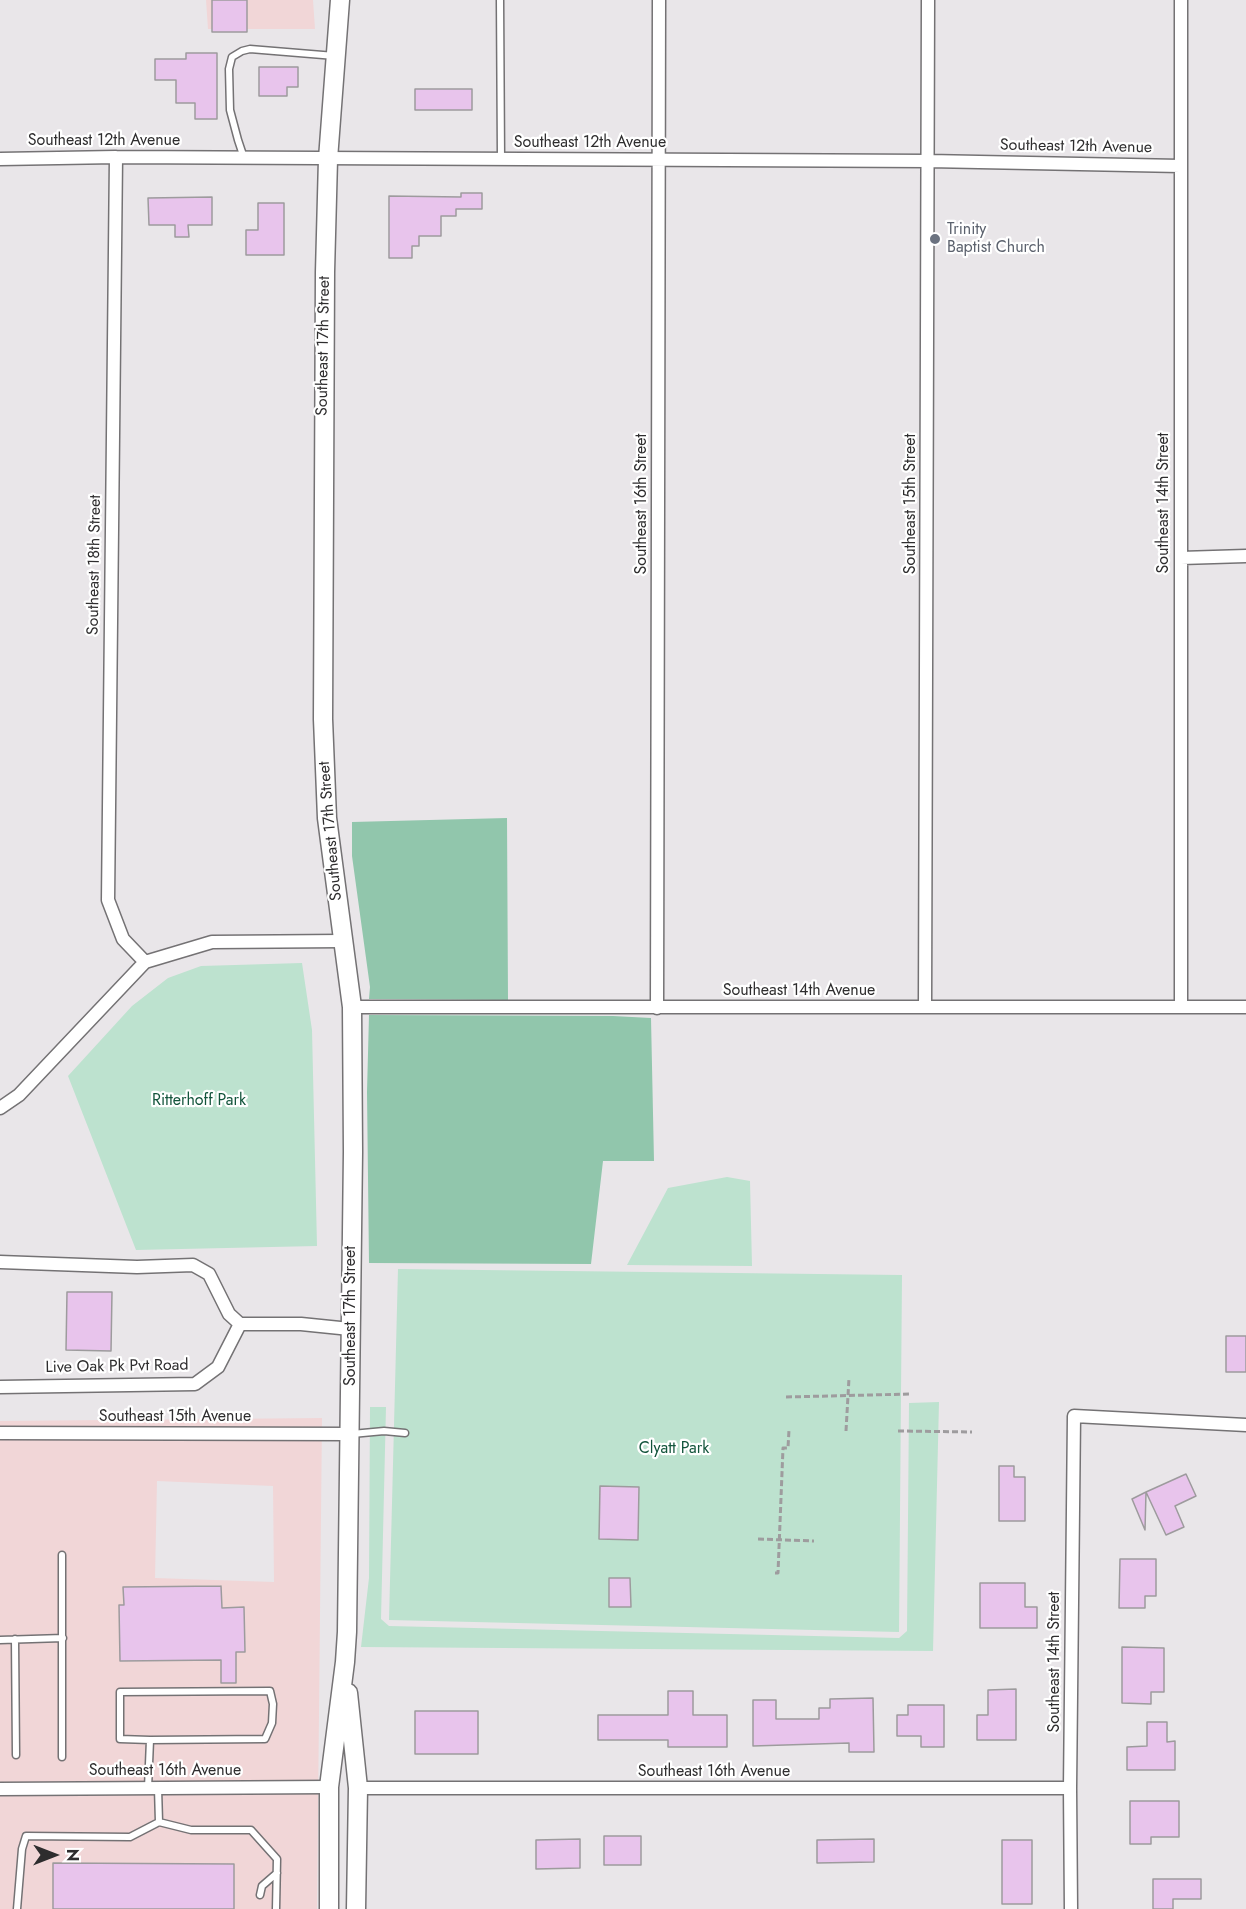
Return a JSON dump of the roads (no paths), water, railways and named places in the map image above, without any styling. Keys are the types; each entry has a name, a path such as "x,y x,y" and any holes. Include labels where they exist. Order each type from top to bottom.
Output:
{"main road":[{"name":"Southeast 17th Street","path":"329,1909 329,1787 345,1662 353,1152 352,1007 327,818 322,719 324,341 328,159 340,0"},
{"name":"Southeast 17th Street","path":"345,1662 358,1788 356,1909"}],"street":[{"name":"Southeast 16th Street","path":"657,1008 659,0"},
{"name":"Southeast 15th Street","path":"925,1007 928,0"},
{"name":"Southeast 14th Street","path":"1181,0 1181,1006"},
{"name":"Southeast 12th Avenue","path":"0,159 116,157 929,161 1180,166"},
{"name":"Southeast 18th Street","path":"116,157 108,900 123,939 145,962"},
{"path":"1181,558 1246,556"},
{"path":"0,1108 19,1095 145,962 212,942 343,941"},
{"name":"Southeast 14th Avenue","path":"352,1007 1246,1007"},
{"path":"0,1262 137,1267 193,1265 209,1274 229,1314 240,1324 301,1324 350,1329"},
{"name":"Live Oak Pk Pvt Road","path":"0,1387 195,1384 218,1367 240,1324"},
{"name":"Southeast 14th Street","path":"1071,1909 1074,1416 1246,1425"},
{"name":"Southeast 15th Avenue","path":"0,1433 350,1434"},
{"name":"Southeast 16th Avenue","path":"0,1789 329,1787"},
{"name":"Southeast 16th Avenue","path":"358,1788 1071,1788"}],"lane":[{"path":"500,0 501,160"},
{"path":"245,158 230,110 229,69 232,57 250,49 336,56"},
{"path":"350,1434 384,1431 405,1433"},
{"path":"62,1555 62,1757"},
{"path":"0,1640 63,1638"},
{"path":"15,1639 16,1755"},
{"path":"270,1690 273,1704 272,1723 264,1739 150,1740 120,1739 120,1692 270,1690"},
{"path":"150,1740 153,1788 159,1822"},
{"path":"17,1909 22,1849 26,1836 130,1837 159,1822 191,1830 251,1830 277,1859 276,1909"},
{"path":"260,1895 262,1886 277,1873"}],"place":[{"name":"Trinity Baptist Church","path":"935,239"}],"park label":[{"name":"Ritterhoff Park","path":"199,1101"},
{"name":"Clyatt Park","path":"674,1449"}]}
